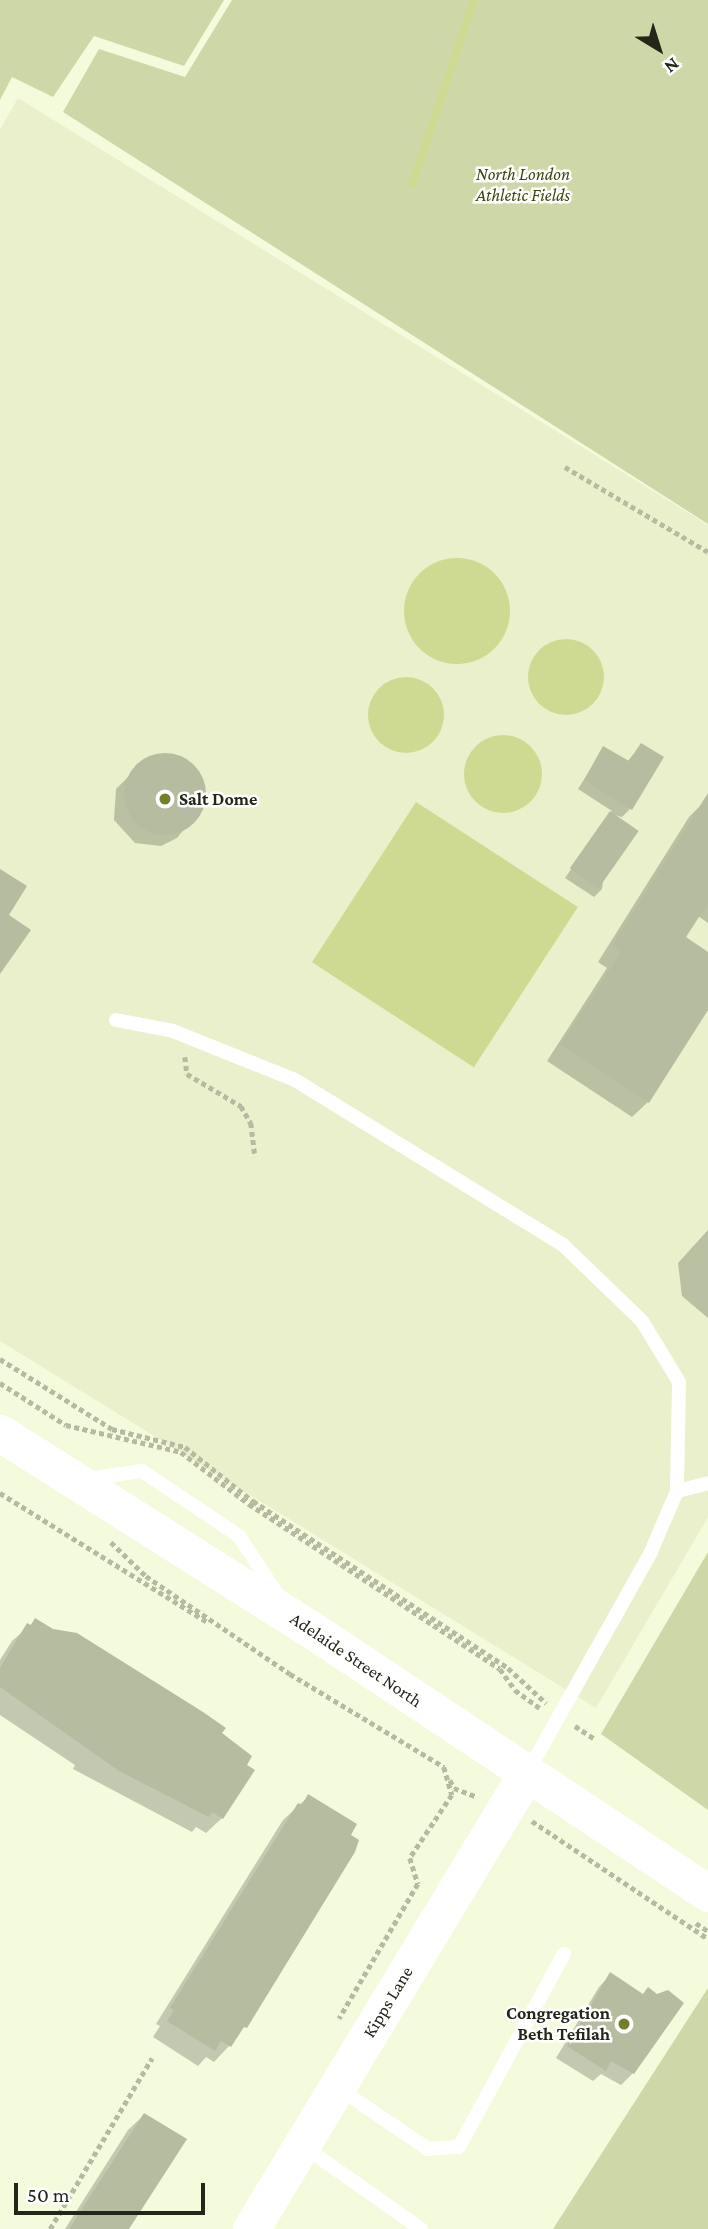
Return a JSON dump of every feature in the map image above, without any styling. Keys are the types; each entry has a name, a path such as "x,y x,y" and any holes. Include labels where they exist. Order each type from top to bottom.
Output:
{"main road":[{"name":"Adelaide Street North","path":"0,1433 294,1618 708,1893"},
{"name":"Kipps Lane","path":"251,2229 337,2087 521,1821 526,1774"}],"lane":[{"path":"116,1020 182,1034 296,1080 562,1244 642,1321 679,1382 677,1491 650,1554 526,1774"},
{"path":"677,1491 708,1483"},
{"path":"337,2087 428,2149 459,2147 564,1954"},
{"path":"302,2145 421,2229"}],"path":[{"path":"565,467 708,552"},
{"path":"182,1034 187,1074 242,1106 251,1123 255,1157"},
{"path":"0,1359 112,1429 185,1447 253,1501 508,1668 556,1717"},
{"path":"0,1383 66,1425 181,1452 249,1504 500,1669 515,1690 556,1717"},
{"path":"0,1493 444,1767 454,1788 521,1821 708,1939"},
{"path":"108,1539 146,1576 260,1654"},
{"path":"335,2026 418,1884 410,1858 452,1795 444,1767"},
{"path":"521,1821 549,1825 708,1931"},
{"path":"50,2229 152,2058"}],"shaded area":[{"path":"18,98 708,525 708,1517 596,1708 0,1341 0,130"},
{"path":"457,558 477,562 495,573 506,591 510,611 506,631 495,649 477,660 457,664 437,660 419,649 408,631 404,611 408,591 419,573 437,562"},
{"path":"566,639 580,642 593,650 601,663 604,677 601,691 593,704 580,712 566,715 552,712 539,704 531,691 528,677 531,663 539,650 552,642"},
{"path":"406,677 421,680 433,688 441,700 444,715 441,730 433,742 421,750 406,753 391,750 379,742 371,730 368,715 371,700 379,688 391,680"},
{"path":"503,735 518,738 530,747 539,759 542,774 539,789 530,801 518,810 503,813 488,810 476,801 467,789 464,774 467,759 476,747 488,738"},
{"path":"416,802 578,907 474,1067 312,962"}],"green space":[{"path":"0,0 224,0 184,66 94,36 53,97 12,77 0,100"},
{"name":"North London Athletic Fields","path":"232,0 708,0 708,524 63,112 99,49 185,77"},
{"path":"708,1552 708,1810 601,1734"},
{"path":"708,1988 708,2229 553,2229"}],"building":[{"path":"641,743 664,757 632,810 584,780 603,746 629,761"},
{"name":"Salt Dome","path":"165,753 181,756 194,765 203,778 206,794 203,810 194,823 181,832 165,835 149,832 136,823 127,810 124,794 127,778 136,765 149,756"},
{"path":"708,793 708,903 686,937 708,952 708,1010 649,1103 561,1044 621,952 612,946"},
{"path":"610,811 639,831 599,888 570,868"},
{"path":"0,869 27,886 9,915 31,930 0,974"},
{"path":"35,1618 53,1629 77,1633 226,1728 222,1733 252,1756 247,1765 255,1770 223,1819 212,1812 209,1817 119,1771 0,1687 0,1668 27,1623 31,1625"},
{"path":"308,1794 357,1824 351,1835 359,1840 355,1852 247,2028 244,2027 231,2047 221,2041 215,2051 167,2021 174,2010 170,2008 298,1803 302,1805"},
{"name":"Congregation Beth Tefilah","path":"610,1972 643,1994 648,1987 657,1994 668,1990 684,2003 634,2074 611,2061 606,2071 567,2046"},
{"path":"144,2113 187,2139 129,2229 69,2229"}],"waterway":[{"path":"412,185 474,0"}],"place":[{"name":"Salt Dome","path":"165,799"},
{"name":"Congregation Beth Tefilah","path":"624,2024"}]}
